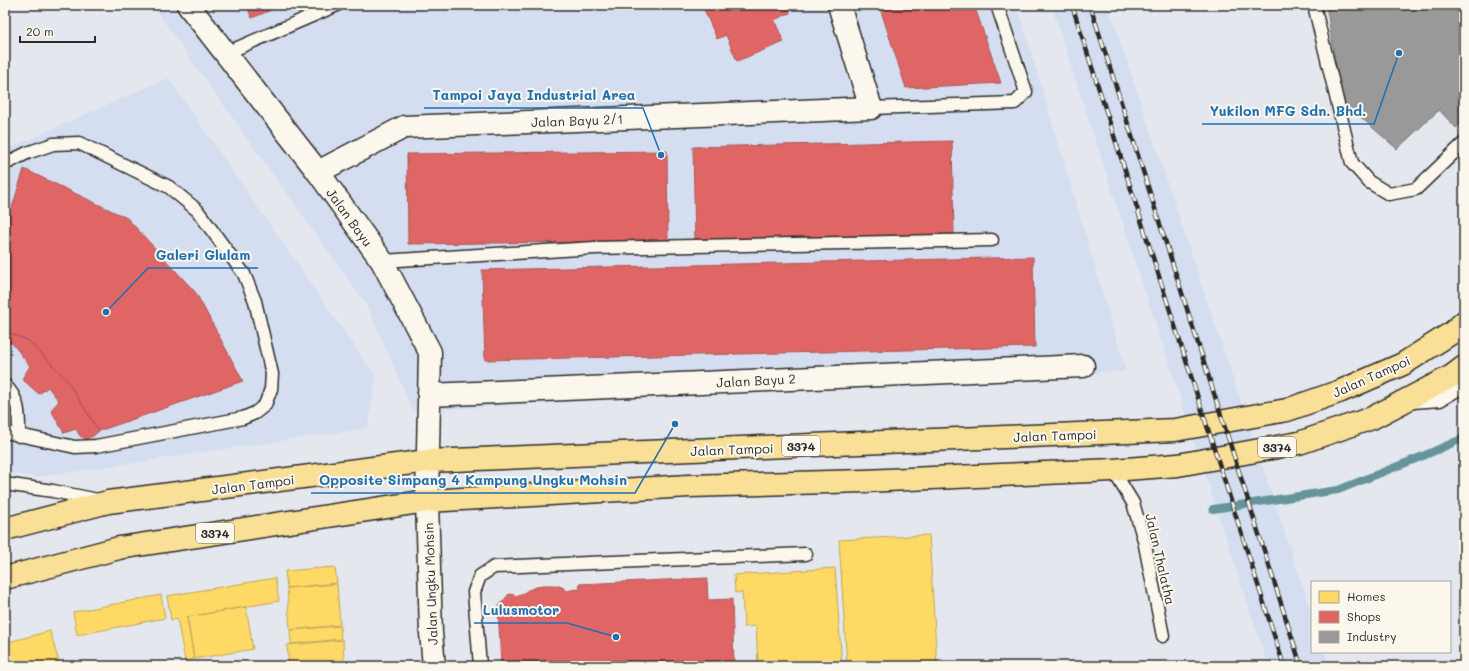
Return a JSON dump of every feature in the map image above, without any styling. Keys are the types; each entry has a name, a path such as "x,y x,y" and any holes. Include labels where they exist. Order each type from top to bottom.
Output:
{"main road":[{"name":"Jalan Tampoi","path":"5,529 108,502 428,461 1175,430 1287,410 1341,391 1402,364 1453,332 1464,322"},
{"name":"3374","path":"5,578 119,548 427,501 689,486 1113,470 1178,465 1299,443 1372,418 1452,376 1464,367"}],"street":[{"name":"Jalan Bayu","path":"188,5 318,172 382,261 430,352 428,461"},
{"path":"839,5 871,108"},
{"name":"Jalan Bayu 2/1","path":"318,172 404,127 871,108"},
{"name":"Jalan Bayu 2","path":"429,395 1083,366"},
{"name":"Jalan Ungku Mohsin","path":"428,461 427,501 431,633 434,666"}],"lane":[{"path":"226,54 336,5"},
{"path":"871,108 1014,103 1026,92 997,5"},
{"path":"1314,5 1352,162 1369,182 1389,194 1416,189 1464,143"},
{"path":"5,164 27,153 53,144 79,143 170,187 197,210 244,274 254,301 272,374 271,389 265,405 255,413 243,418 96,446 75,447 5,432"},
{"path":"382,261 595,248 992,240"},
{"path":"5,385 12,392 18,406 20,436"},
{"path":"1400,403 1440,400 1464,386"},
{"name":"Jalan Thalatha","path":"1113,470 1133,503 1144,540 1163,636"},
{"path":"5,484 53,491 108,502"},
{"path":"480,666 474,592 480,576 494,567 806,554"}],"shaded area":[{"path":"152,5 1017,5 1126,371 413,411 367,306"},
{"path":"1051,5 1108,5 1311,611 1311,653 1325,653 1329,666 1268,666"},
{"path":"168,78 376,377 368,428 37,477 5,473 5,150"}],"building: Homes":[{"path":"929,535 937,666 847,666 839,540"},
{"path":"335,567 337,583 287,588 285,571"},
{"path":"835,568 842,666 758,666 756,626 744,627 742,592 735,593 734,575"},
{"path":"275,578 279,601 187,617 194,659 185,661 177,618 171,620 167,596"},
{"path":"337,584 340,625 290,630 287,588"},
{"path":"161,595 165,618 77,635 73,612"},
{"path":"246,607 253,649 194,659 187,617"},
{"path":"340,626 341,639 291,644 290,630"},
{"path":"50,631 60,666 5,666 5,643"},
{"path":"343,640 344,662 289,666 287,645"},
{"path":"350,662 350,666 326,666 326,665"}],"building: Shops":[{"path":"246,5 283,5 252,18"},
{"path":"702,5 787,5 790,13 774,20 784,42 737,61 726,35 717,39"},
{"path":"879,5 974,5 1001,83 906,88"},
{"path":"952,141 954,235 695,241 693,147"},
{"path":"667,151 668,241 408,244 407,154"},
{"path":"24,169 127,218 196,293 243,381 99,431 66,379 29,341 5,331 5,230"},
{"path":"1033,257 1035,347 485,360 482,270"},
{"path":"5,331 29,341 66,379 99,431 86,439 80,436 76,429 64,433 51,410 59,401 48,387 39,394 22,379 30,366 12,343 5,343"},
{"path":"707,578 708,600 732,599 734,666 501,666 498,607 509,594 519,596 528,590 542,585 555,585 562,587 567,591 576,589 580,590 579,584"}],"building: Industry":[{"path":"1326,5 1464,5 1464,120 1456,128 1439,110 1397,149 1342,101"}],"waterway":[{"path":"1213,509 1338,490 1464,438"}],"railway":[{"path":"1072,5 1284,666"},
{"path":"1090,5 1301,666"}],"place":[{"name":"Yukilon MFG Sdn. Bhd.","path":"1399,53"},
{"name":"Tampoi Jaya Industrial Area","path":"661,155"},
{"name":"Galeri Glulam","path":"106,312"},
{"name":"Opposite Simpang 4 Kampung Ungku Mohsin","path":"675,424"},
{"name":"Lulusmotor","path":"616,637"}]}
